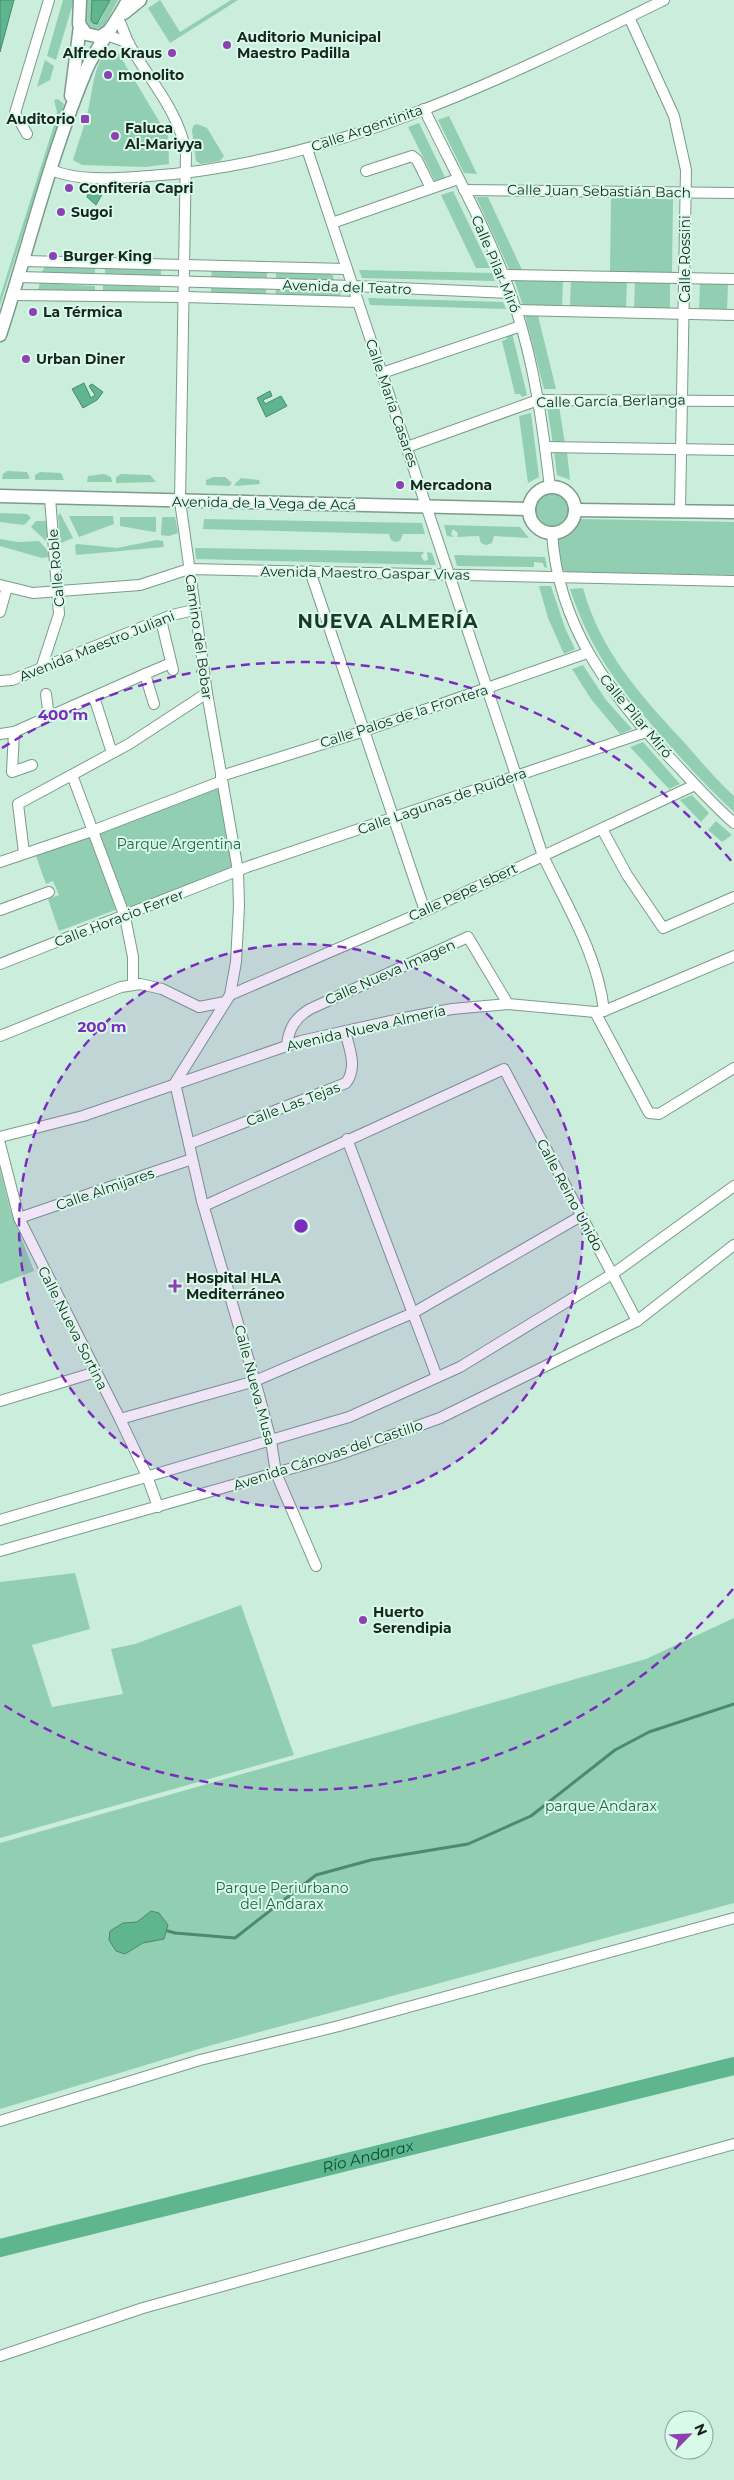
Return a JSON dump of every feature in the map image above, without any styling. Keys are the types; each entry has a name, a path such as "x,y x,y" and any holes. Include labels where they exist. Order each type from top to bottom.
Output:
{"main road":[{"path":"70,108 80,26 78,15 80,0"},
{"path":"0,334 70,108 91,61 128,0"},
{"path":"80,26 89,36 100,37 140,0"},
{"path":"550,488 566,492 572,500 575,510 567,527 552,533 542,531 534,524 529,509 535,495 550,488"},
{"name":"Avenida de la Vega de Acá","path":"0,496 427,508 529,509"},
{"path":"575,510 734,512"}],"street":[{"path":"27,134 15,113 49,0"},
{"name":"Calle Argentinita","path":"51,170 81,177 138,177 186,173 255,161 307,149 424,109 481,86 664,0"},
{"name":"Calle Rossini","path":"629,17 674,116 686,170 684,400 680,511"},
{"path":"112,27 129,43"},
{"name":"Camino del Bobar","path":"112,27 129,43 175,116 182,133 186,173 180,501 207,693 238,871 240,906 236,962 228,999 176,1083"},
{"name":"Calle Pilar Miró","path":"424,109 504,275 516,310 538,400 550,488"},
{"name":"Calle María Casares","path":"307,149 487,689 518,776 543,856 590,954 600,987 600,1012 649,1113 659,1114 734,1068"},
{"path":"366,171 412,156 418,160 431,188"},
{"path":"332,223 458,179"},
{"name":"Calle Juan Sebastián Bach","path":"464,190 734,193"},
{"name":"Avenida del Teatro","path":"24,261 347,269"},
{"path":"504,275 734,279"},
{"name":"Avenida del Teatro","path":"19,277 353,286 510,293"},
{"name":"Avenida del Teatro","path":"13,295 358,302"},
{"path":"516,310 734,315"},
{"path":"382,373 521,326"},
{"name":"Calle García Berlanga","path":"407,447 538,400 734,401"},
{"path":"545,447 734,450"},
{"name":"Calle Roble","path":"42,666 60,614 50,498"},
{"name":"Calle Pilar Miró","path":"552,533 559,578 570,616 587,653 618,700 695,785 734,823"},
{"name":"Avenida Maestro Gaspar Vivas","path":"4,586 33,593 140,585 189,569 734,581"},
{"path":"310,571 425,911"},
{"path":"0,612 4,586"},
{"name":"Avenida Maestro Juliani","path":"0,682 12,680 42,666 161,620 194,610"},
{"path":"0,734 14,732 145,674 172,666 161,620"},
{"name":"Calle Palos de la Frontera","path":"0,862 92,831 221,779 587,653"},
{"path":"145,674 154,704"},
{"path":"24,853 18,804 112,753 207,693"},
{"path":"46,694 49,717"},
{"path":"94,697 112,753"},
{"path":"14,732 12,772 32,765"},
{"name":"Calle Lagunas de Ruidera","path":"238,871 646,732"},
{"path":"72,775 125,917 133,957 133,986"},
{"name":"Calle Pepe Isbert","path":"0,1036 121,987 140,984 162,990 199,1007 228,999 425,911 695,785"},
{"path":"602,829 627,875 663,928 734,897"},
{"name":"Calle Horacio Ferrer","path":"0,964 125,917 238,871"},
{"path":"0,910 49,892"},
{"name":"Calle Nueva Imagen","path":"287,1045 291,1028 296,1019 310,1009 468,937 508,1004"},
{"name":"Avenida Nueva Almería","path":"0,1137 83,1116 287,1045 345,1031 452,1009 508,1004 600,1012 734,956"},
{"name":"Calle Las Tejas","path":"189,1144 346,1083 351,1076 353,1065 345,1031"},
{"name":"Calle Reino Unido","path":"347,1139 504,1069 637,1322"},
{"name":"Calle Nueva Musa","path":"176,1083 204,1206 255,1381 271,1441 276,1473 316,1566"},
{"path":"204,1206 347,1139 437,1377"},
{"name":"Calle Nueva Sortina","path":"0,1144 18,1218 120,1419 147,1476 158,1507"},
{"name":"Calle Almijares","path":"18,1218 192,1159"},
{"path":"0,1520 349,1417 460,1367 612,1274 734,1186"},
{"path":"120,1419 255,1381 413,1312 581,1216"},
{"name":"Avenida Cánovas del Castillo","path":"0,1551 335,1456 440,1418 637,1322 734,1244"},
{"path":"0,1401 96,1372"},
{"path":"0,2120 200,2060 339,2026 734,1918"},
{"path":"0,2356 143,2308 734,2144"}],"green space":[{"path":"63,0 74,0 56,60 47,56"},
{"path":"85,0 92,0 91,20 100,21 110,0 118,0 103,28 90,29 85,23"},
{"path":"160,0 180,32 231,0 238,0 170,43 148,8"},
{"path":"112,48 117,51 168,136 169,164 145,167 82,165 73,160 90,104 97,68 106,53"},
{"path":"45,60 54,66 50,80 37,87"},
{"path":"58,99 64,104 63,108 0,305 0,297 54,125 57,112 54,100"},
{"path":"449,116 477,174 464,173 438,120"},
{"path":"419,123 445,177 435,181 408,127"},
{"path":"197,124 207,128 224,156 220,161 201,164 196,161 192,130 194,125"},
{"path":"453,191 490,268 476,268 441,195"},
{"path":"476,197 488,197 523,272 510,271"},
{"path":"611,198 673,199 672,272 610,272"},
{"path":"45,266 95,268 95,275 42,272"},
{"path":"105,268 161,269 161,277 105,275"},
{"path":"212,270 267,271 267,278 211,277"},
{"path":"359,270 492,273 495,281 362,278"},
{"path":"276,272 332,273 334,280 276,279"},
{"path":"514,279 563,280 562,307 523,306"},
{"path":"571,280 627,281 626,308 570,306"},
{"path":"635,281 670,282 670,308 634,308"},
{"path":"700,282 728,283 727,310 699,310"},
{"path":"40,283 95,286 95,292 38,290"},
{"path":"103,285 160,287 160,294 103,292"},
{"path":"211,287 266,289 266,297 211,295"},
{"path":"276,290 339,290 342,299 275,296"},
{"path":"368,298 503,302 506,309 370,305"},
{"path":"525,315 538,316 556,389 544,389"},
{"path":"512,333 527,395 522,397 520,394 515,394 502,341 507,339 506,335"},
{"path":"547,406 559,406 565,444 553,444"},
{"path":"531,413 539,477 528,483 519,416"},
{"path":"554,451 567,452 570,480 557,475"},
{"path":"7,471 27,472 30,479 2,479 3,474"},
{"path":"40,472 61,473 64,480 35,480 35,475"},
{"path":"104,474 111,477 112,482 87,482 88,476"},
{"path":"121,474 150,475 156,482 116,483 116,477"},
{"path":"214,477 225,477 232,483 229,486 206,485 206,480"},
{"path":"241,478 259,480 260,484 234,485"},
{"path":"551,493 558,494 563,498 567,503 567,517 563,522 558,526 551,527 544,526 539,522 535,517 534,510 535,503 539,498 544,494"},
{"path":"0,513 27,514 31,518 24,525 0,522"},
{"path":"60,513 73,538 61,543 58,516"},
{"path":"69,516 113,516 114,524 79,537"},
{"path":"120,517 156,517 156,531 120,526"},
{"path":"162,517 175,517 178,533 169,536 161,535"},
{"path":"204,519 422,523 425,534 403,534 400,541 395,542 391,540 389,534 203,529"},
{"path":"578,520 734,522 734,575 566,572 562,569 557,539 569,532"},
{"path":"36,521 47,521 48,540 46,541 31,527"},
{"path":"444,525 520,527 529,538 494,536 492,543 486,545 481,543 479,536 457,537 458,533 453,529 451,534 454,537 447,536"},
{"path":"0,539 18,542 39,541 48,551 49,557 42,558 0,546"},
{"path":"157,540 163,541 164,547 76,555 75,545 78,544 117,548"},
{"path":"195,548 424,552 421,556 424,561 428,560 427,552 432,553 436,565 196,559"},
{"path":"454,555 545,557 547,568 544,567 543,563 534,562 534,567 457,566"},
{"path":"539,586 551,586 565,628 575,649 564,654 548,618"},
{"path":"583,588 590,610 610,651 651,706 734,796 734,812 665,740 635,705 609,670 588,633 570,589"},
{"path":"583,665 606,700 632,729 620,734 591,699 572,669"},
{"path":"643,742 680,784 669,789 630,747"},
{"name":"Parque Argentina","path":"218,786 232,867 228,868 228,872 128,910 126,906 59,931 48,899 59,895 53,881 46,884 36,856"},
{"path":"692,795 709,813 701,822 680,800"},
{"path":"716,821 732,835 722,842 708,830"},
{"path":"0,1169 10,1209 34,1271 0,1284"},
{"path":"75,1573 90,1629 32,1645 52,1707 123,1694 111,1649 135,1644 241,1605 294,1755 0,1838 0,1582"},
{"name":"Parque Periurbano del Andarax","path":"734,1618 734,1903 212,2045 0,2109 0,1843 646,1659"}],"shaded area":[{"path":"0,0 14,0 0,52"},
{"path":"92,0 110,0 97,24 91,20"},
{"path":"90,186 106,187 96,205 87,197"},
{"path":"84,383 91,398 95,395 89,386 92,384 103,392 97,400 83,408 72,389"},
{"path":"270,391 272,396 263,400 265,404 281,396 287,406 266,417 257,398"},
{"path":"151,1911 159,1913 168,1925 164,1939 143,1943 125,1954 116,1951 109,1940 110,1931 123,1923 137,1922"}],"waterway":[{"path":"168,1931 235,1938 316,1875 371,1860 468,1844 531,1816 615,1750 649,1732 734,1704"},
{"name":"Río Andarax","path":"0,2248 734,2066"}],"place":[{"name":"Auditorio Municipal Maestro Padilla","path":"227,45"},
{"name":"Alfredo Kraus","path":"172,53"},
{"name":"monolito","path":"108,75"},
{"name":"Auditorio","path":"85,119"},
{"name":"Faluca Al-Mariyya","path":"115,136"},
{"name":"Confitería Capri","path":"69,188"},
{"name":"Sugoi","path":"61,212"},
{"name":"Burger King","path":"53,256"},
{"name":"La Térmica","path":"33,312"},
{"name":"Urban Diner","path":"26,359"},
{"name":"Mercadona","path":"400,485"},
{"name":"Hospital HLA Mediterráneo","path":"175,1286"},
{"name":"Huerto Serendipia","path":"363,1620"}],"district":[{"name":"NUEVA ALMERÍA","path":"388,621"}],"park label":[{"name":"parque Andarax","path":"601,1806"}]}
